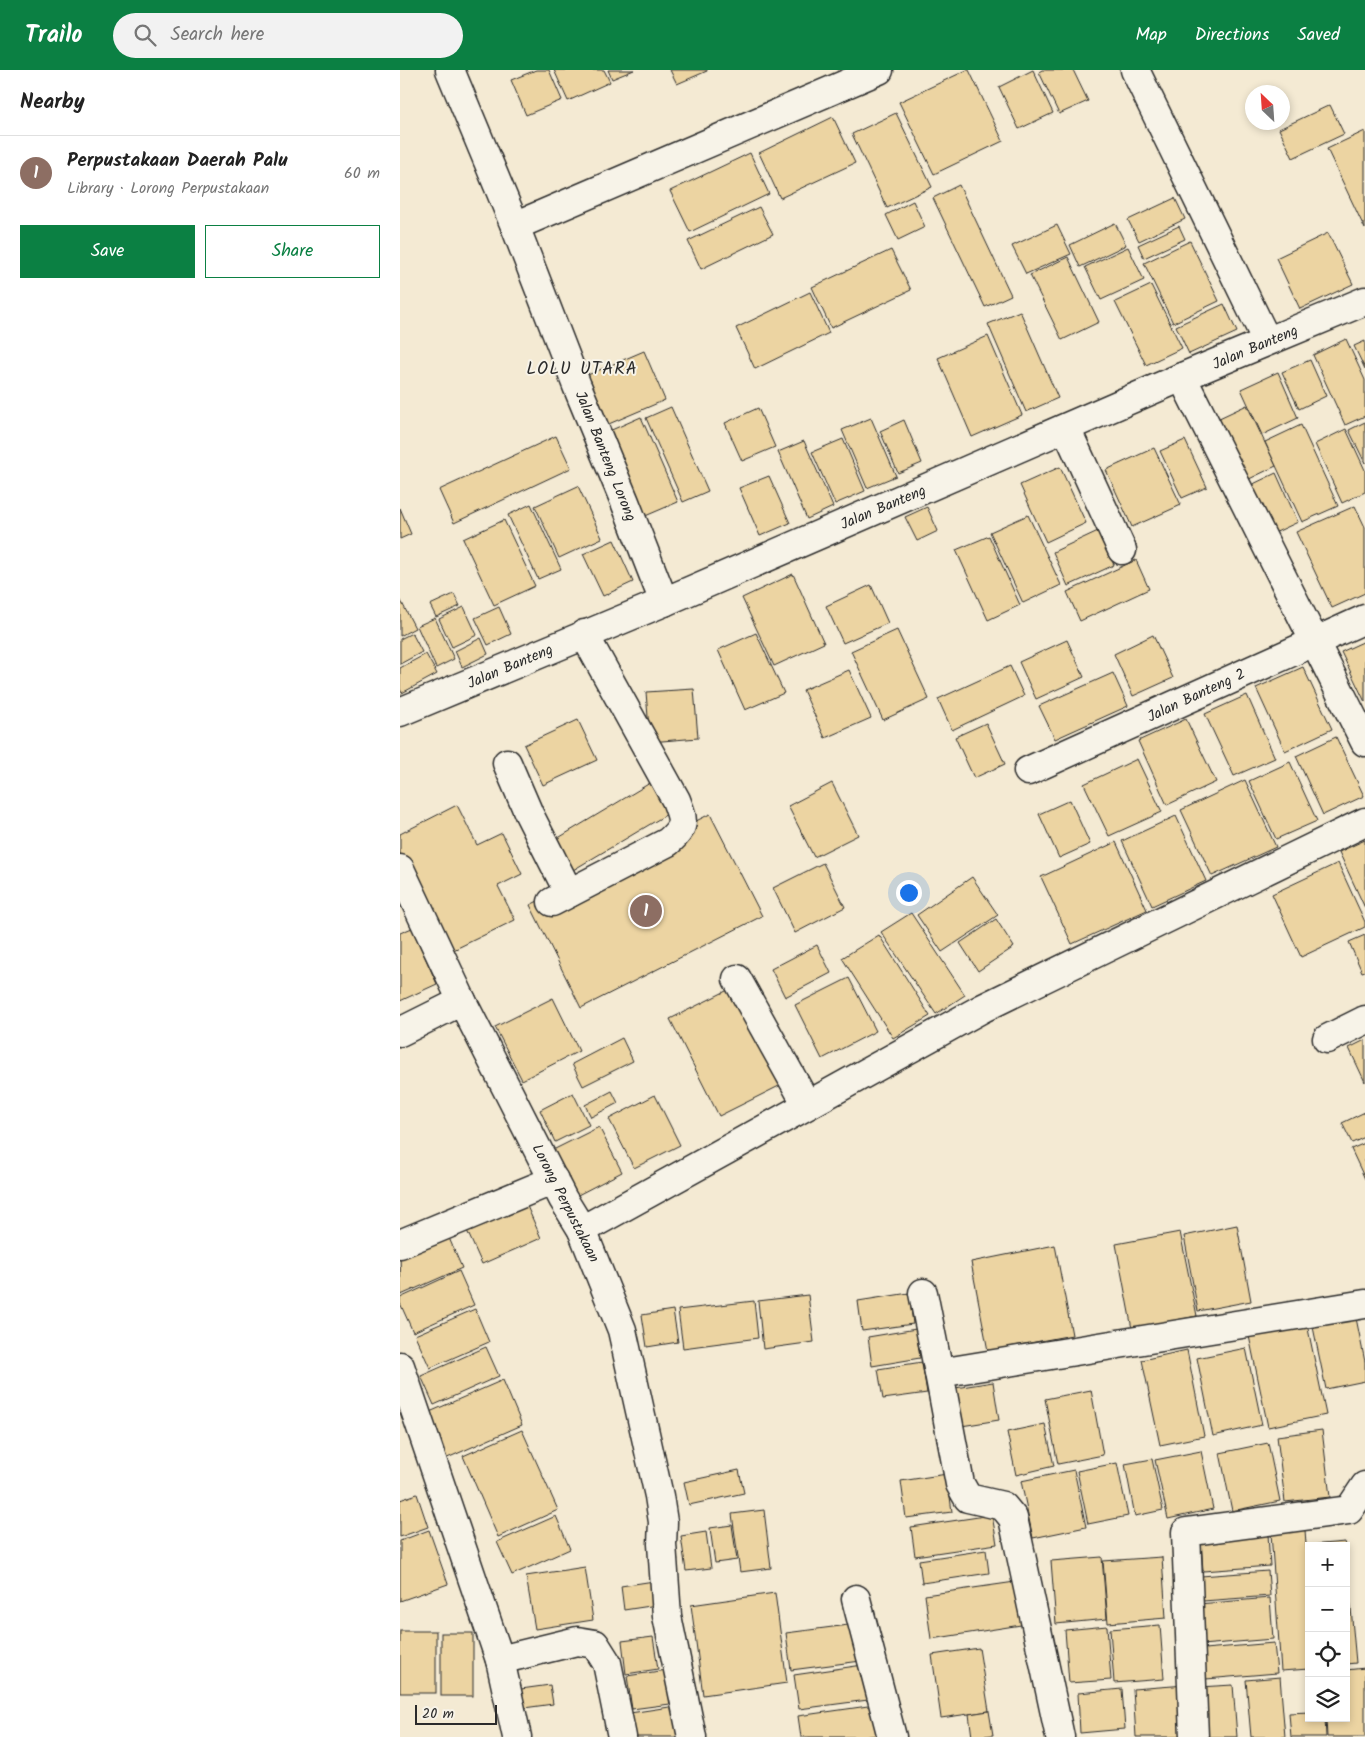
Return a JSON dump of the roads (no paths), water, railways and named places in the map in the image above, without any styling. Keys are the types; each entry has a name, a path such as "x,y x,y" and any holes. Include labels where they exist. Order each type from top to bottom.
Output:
{"street":[{"name":"Jalan Banteng Lorong","path":"450,70 515,226 664,602"},
{"path":"515,226 879,70"},
{"path":"1135,70 1267,341"},
{"name":"Jalan Banteng","path":"400,712 664,602 1182,377 1365,301"},
{"path":"1182,377 1365,742"},
{"path":"1066,428 1122,550"},
{"name":"Jalan Banteng 2","path":"1028,771 1365,619"},
{"path":"507,763 561,898 668,842 680,831 683,818 676,800 584,634"},
{"path":"582,1230 983,1008 1365,822"},
{"name":"Lorong Perpustakaan","path":"400,869 462,1001 563,1200 582,1230 622,1330 663,1522 662,1544 667,1616 692,1737"},
{"path":"738,979 807,1105"},
{"path":"400,1032 462,1001"},
{"path":"1327,1039 1365,1020"},
{"path":"400,1244 554,1180"},
{"path":"923,1293 960,1484 968,1498 1002,1506 1013,1518 1060,1737"},
{"path":"938,1373 1365,1304"},
{"path":"400,1366 410,1425 500,1660 516,1737"},
{"path":"1194,1737 1186,1532 1349,1510 1365,1486"},
{"path":"856,1599 892,1737"},
{"path":"500,1660 577,1641 595,1644 607,1663 622,1737"}],"place":[{"name":"Perpustakaan Daerah Palu","path":"646,911"}],"district":[{"name":"LOLU UTARA","path":"582,368"}]}
